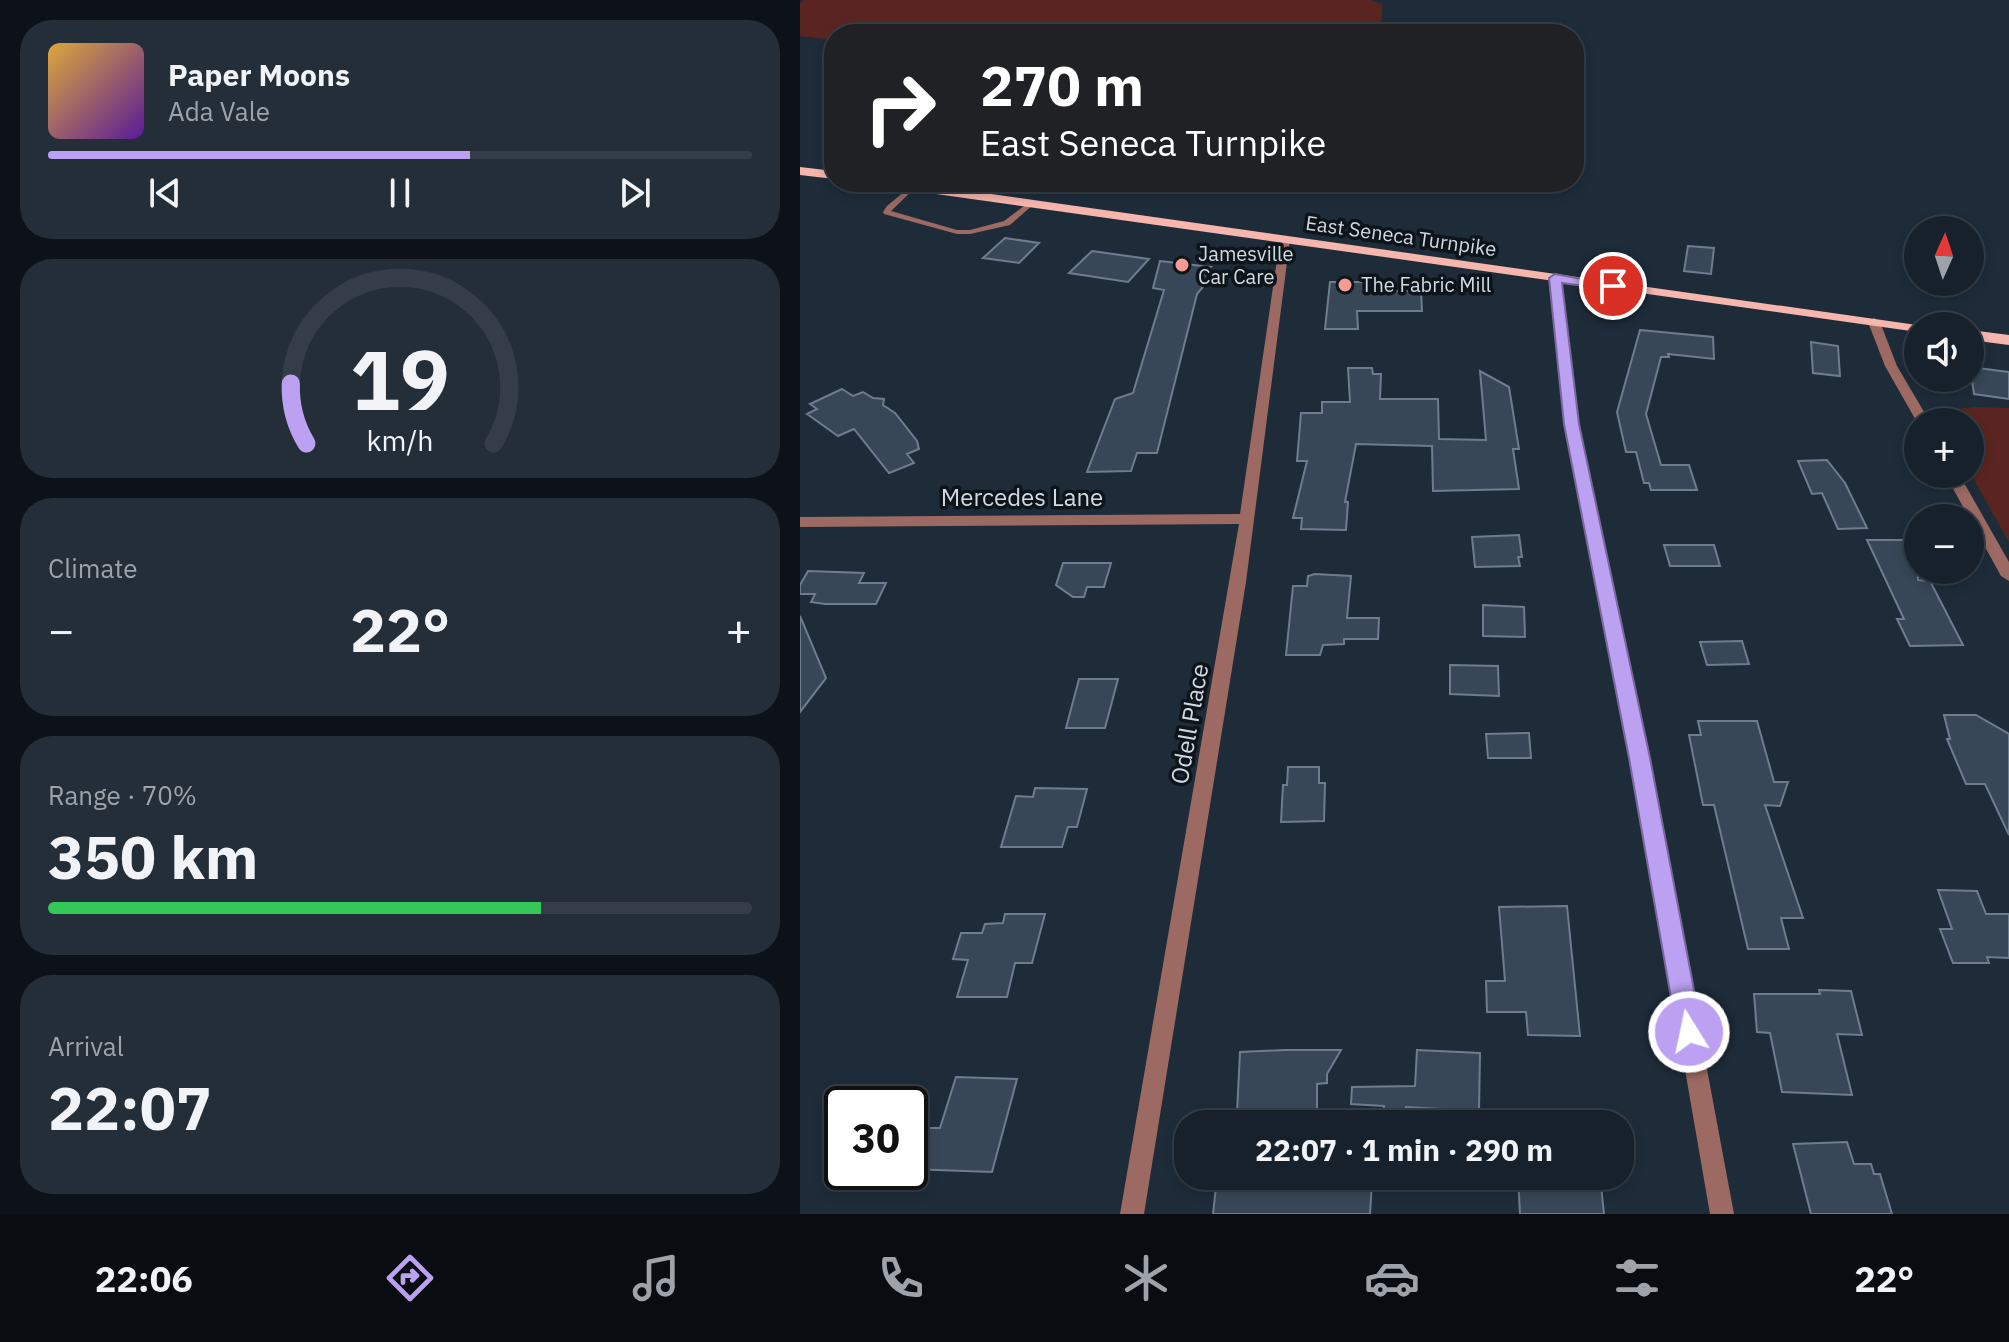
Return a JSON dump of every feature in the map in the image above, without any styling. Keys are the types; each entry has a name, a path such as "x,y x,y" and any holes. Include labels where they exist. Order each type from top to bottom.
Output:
{"main road":[{"path":"800,171 824,174"},
{"name":"East Seneca Turnpike","path":"947,192 1904,326"},
{"path":"1984,337 2009,340"}],"street":[{"name":"Odell Place","path":"1132,1214 1238,582 1285,239"},
{"path":"1555,278 1571,424 1640,758 1722,1214"},
{"path":"1874,322 1891,366 1915,408"},
{"path":"1960,488 2009,576"},
{"name":"Mercedes Lane","path":"800,522 1245,519"}],"lane":[{"path":"908,192 887,212 957,232 997,227 1030,204"}],"shaded area":[{"path":"803,0 1370,0 1382,4 1381,24 824,24 824,39 800,36 800,4"},
{"path":"1977,407 2009,408 2009,542 1978,488 1984,488 1984,408 1966,408"}],"building":[{"path":"1005,238 1039,243 1019,263 983,258"},
{"path":"1688,246 1714,248 1711,274 1684,271"},
{"path":"1092,251 1149,259 1128,282 1069,273"},
{"path":"1160,261 1211,267 1204,275 1212,276 1197,294 1157,453 1137,453 1131,471 1087,472 1115,399 1133,393 1164,290 1153,288"},
{"path":"1330,282 1379,282 1379,291 1421,291 1422,311 1357,311 1358,329 1325,329"},
{"path":"1640,330 1713,337 1714,359 1668,354 1669,357 1661,357 1646,414 1661,465 1689,465 1697,490 1651,490 1649,483 1644,483 1636,452 1626,452 1617,412"},
{"path":"1811,342 1838,346 1840,376 1813,373"},
{"path":"1348,368 1372,368 1373,374 1381,374 1380,399 1438,399 1439,439 1486,440 1480,371 1509,387 1519,449 1513,449 1519,489 1433,491 1432,446 1356,444 1345,502 1348,502 1346,530 1301,529 1302,518 1293,518 1307,461 1297,461 1301,413 1322,413 1322,402 1350,402"},
{"path":"1984,369 2009,372 2009,399 1974,394 1984,392"},
{"path":"842,389 853,396 863,392 873,398 884,399 883,405 895,413 917,441 919,449 907,454 914,463 889,473 854,429 838,436 807,414 817,409 810,404"},
{"path":"1827,460 1845,483 1867,528 1838,529 1822,493 1812,494 1798,461"},
{"path":"1519,535 1520,566 1475,567 1472,537"},
{"path":"1867,540 1904,540 1904,584 1932,584 1963,645 1910,646 1897,619 1904,619"},
{"path":"1664,545 1714,545 1720,566 1670,566"},
{"path":"1063,563 1111,563 1104,587 1087,587 1084,597 1073,597 1056,585"},
{"path":"808,571 864,573 859,583 886,583 876,604 811,602 815,594 800,594 800,585"},
{"path":"1308,576 1351,576 1347,618 1379,618 1378,639 1344,639 1344,644 1323,645 1320,655 1286,655 1293,586 1307,586"},
{"path":"1483,605 1524,607 1525,637 1483,636"},
{"path":"800,616 826,678 800,712"},
{"path":"1742,641 1749,664 1707,665 1700,642"},
{"path":"1450,665 1498,666 1499,696 1450,694"},
{"path":"1079,679 1118,679 1105,728 1066,728"},
{"path":"1944,715 1976,715 2009,734 2009,835 1985,784 1966,784 1947,739 1950,739"},
{"path":"1698,721 1757,721 1774,782 1788,782 1780,806 1765,805 1803,918 1781,918 1789,949 1748,949 1714,805 1703,805 1689,735 1701,735"},
{"path":"1529,733 1531,758 1488,758 1486,734"},
{"path":"1288,767 1319,767 1319,783 1325,783 1324,821 1281,822 1283,785 1287,785"},
{"path":"1035,788 1087,789 1077,827 1068,827 1062,847 1001,847 1016,796 1033,797"},
{"path":"1938,890 1977,891 1986,914 2009,914 2009,958 1987,957 1989,963 1953,963 1940,929 1952,929"},
{"path":"1567,906 1580,1036 1528,1035 1526,1012 1487,1012 1486,981 1505,981 1499,907"},
{"path":"1005,914 1045,914 1032,963 1015,963 1007,997 957,997 968,960 953,959 961,933 982,933 985,924 1003,923"},
{"path":"1819,990 1851,991 1862,1035 1837,1034 1852,1095 1782,1092 1770,1033 1757,1032 1754,994 1820,994"},
{"path":"1341,1050 1327,1074 1327,1083 1317,1084 1317,1109 1297,1110 1237,1110 1240,1052"},
{"path":"1417,1050 1480,1053 1479,1110 1406,1107 1406,1110 1384,1110 1384,1106 1351,1104 1352,1087 1415,1086"},
{"path":"956,1077 1017,1079 992,1172 928,1170 928,1128 940,1128"},
{"path":"1847,1142 1854,1164 1871,1164 1874,1174 1880,1174 1892,1214 1811,1214 1793,1144"},
{"path":"1216,1190 1372,1190 1370,1214 1213,1214"},
{"path":"1519,1190 1601,1190 1604,1214 1520,1214"}],"place":[{"name":"Jamesville Car Care","path":"1182,265"},
{"name":"The Fabric Mill","path":"1345,285"}],"route":[{"path":"1613,286 1555,278 1571,424 1640,758 1689,1032"}]}
